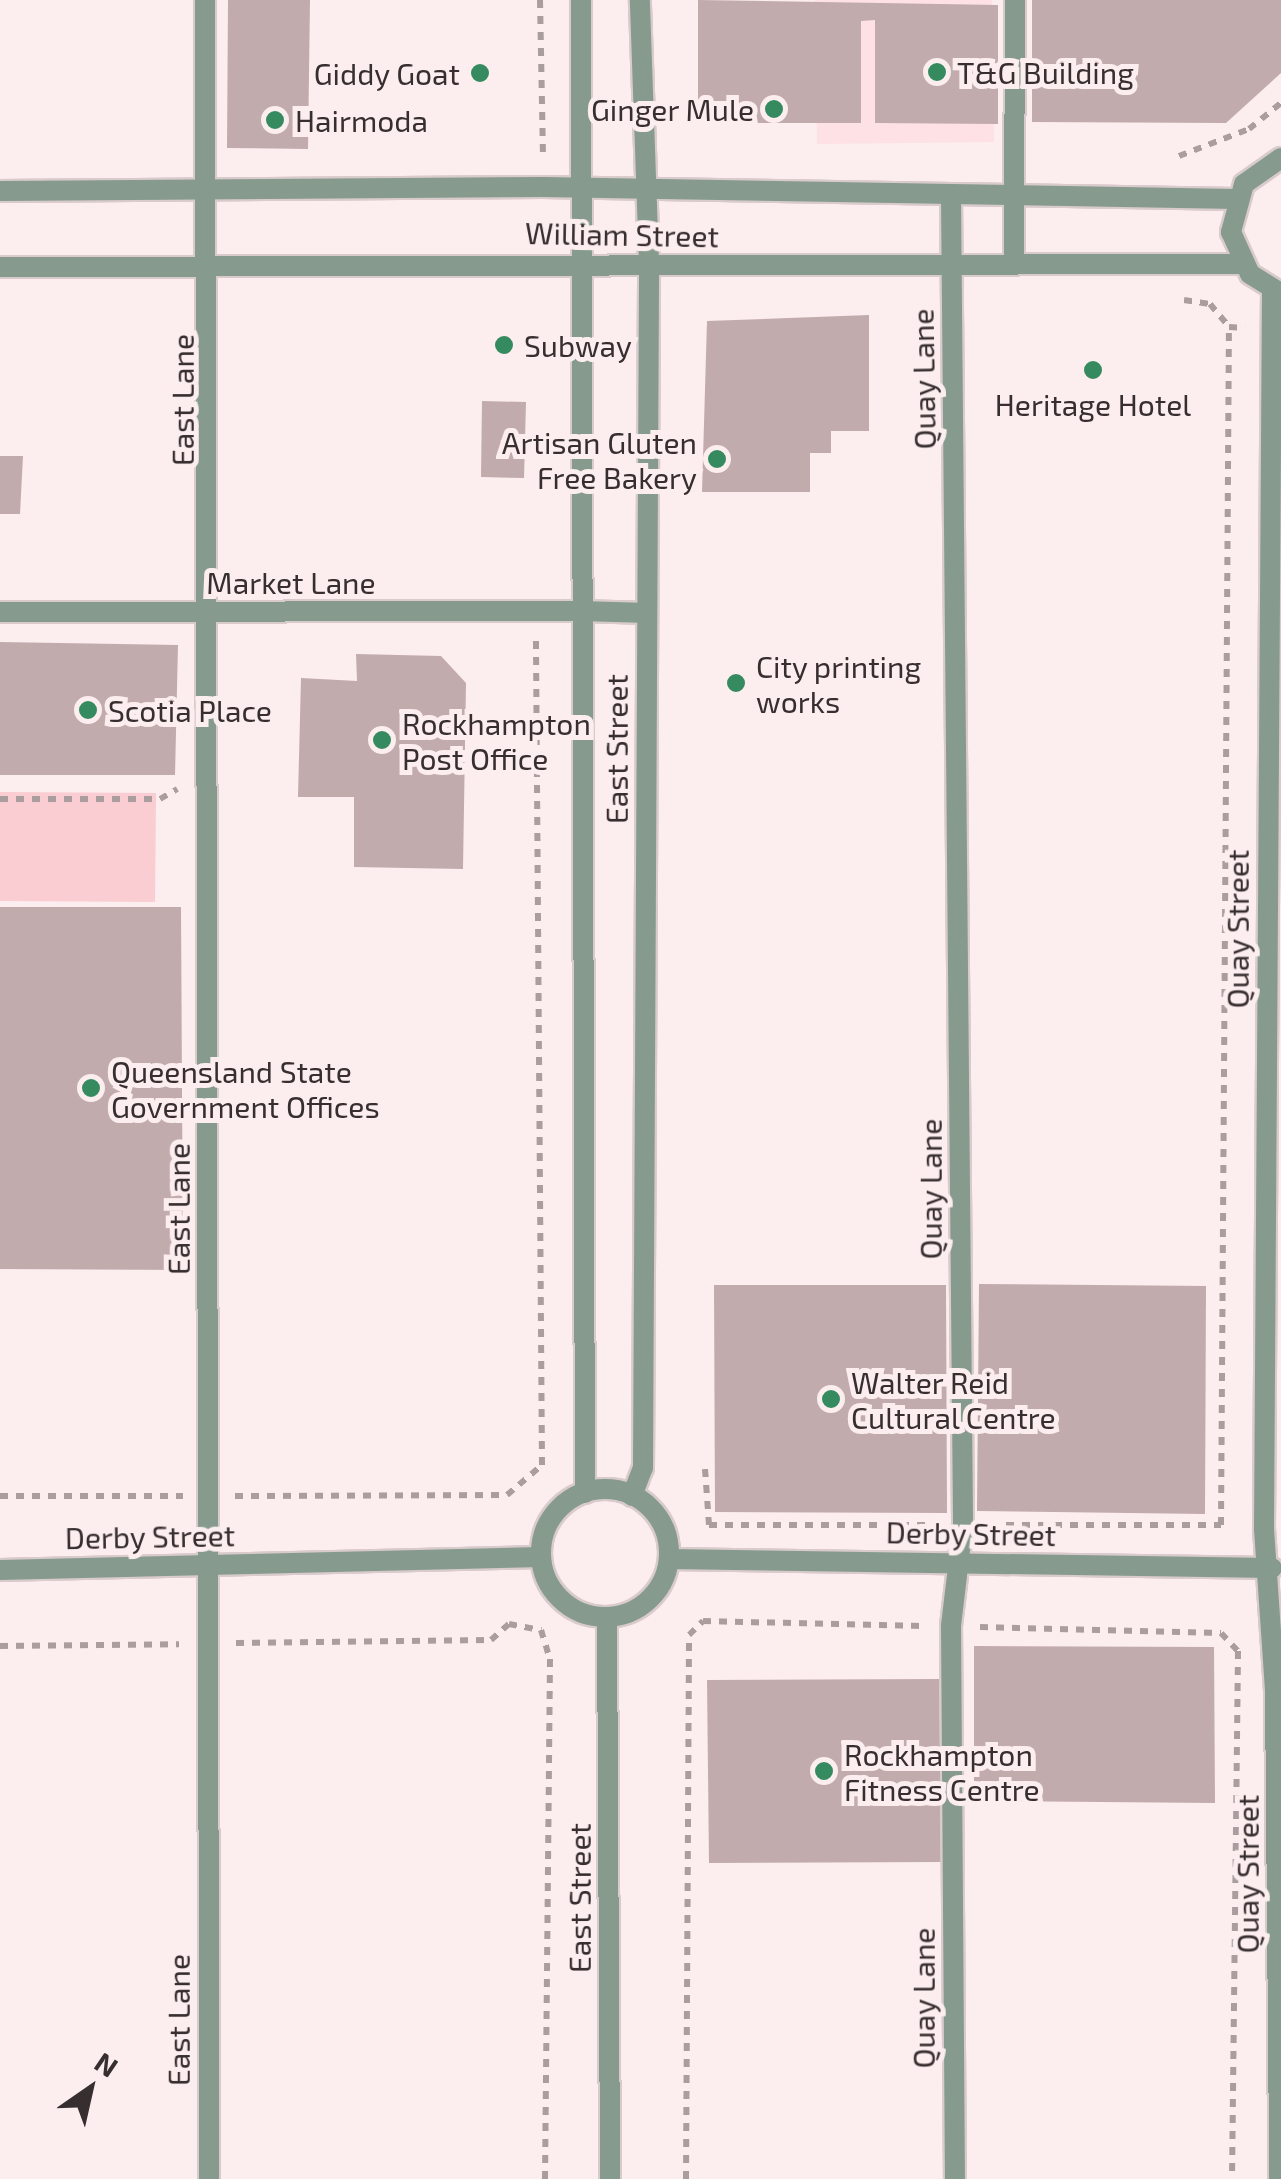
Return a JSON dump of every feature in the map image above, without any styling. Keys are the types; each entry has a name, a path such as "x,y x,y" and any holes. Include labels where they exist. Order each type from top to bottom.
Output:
{"street":[{"name":"East Lane","path":"206,0 211,612 206,1496 209,2179"},
{"name":"East Street","path":"581,0 585,1493"},
{"name":"East Street","path":"632,1496 643,1468 649,264 640,0"},
{"path":"1014,0 1014,264"},
{"path":"1243,264 1231,232 1236,200 1255,172 1281,158"},
{"name":"William Street","path":"0,190 583,188 952,198 1236,200"},
{"name":"Quay Lane","path":"952,198 959,1563 951,1626 954,2179"},
{"name":"William Street","path":"0,266 210,261 1243,264"},
{"name":"Quay Street","path":"1243,264 1276,291 1270,329 1264,1528 1277,1568"},
{"name":"Market Lane","path":"0,612 647,613"},
{"path":"585,1493 632,1496 661,1522 669,1559 656,1594 607,1617 555,1594 541,1557 557,1511 585,1493"},
{"name":"Quay Street","path":"1279,2179 1277,1568 1281,1545"},
{"name":"Derby Street","path":"0,1570 541,1557"},
{"name":"Derby Street","path":"669,1559 1277,1568"},
{"name":"East Street","path":"607,1617 610,2179"}],"path":[{"path":"540,0 543,154"},
{"path":"1179,156 1249,128 1281,103"},
{"path":"1184,300 1222,310 1229,327 1221,1526"},
{"path":"1229,327 1270,329"},
{"path":"0,1496 507,1495 542,1466 538,638"},
{"path":"0,799 160,799 184,774"},
{"path":"705,1469 709,1525 744,1526"},
{"path":"0,1646 491,1640 509,1624 541,1630 550,1659 545,2179"},
{"path":"686,2179 687,1658"},
{"path":"1232,2179 1241,1690"}],"shaded area":[{"path":"815,0 992,0 994,142 817,144"},
{"path":"0,792 156,793 155,902 0,901"}],"building":[{"path":"228,0 310,0 308,149 227,148"},
{"path":"698,0 998,5 998,124 875,123 875,20 861,21 861,123 698,123"},
{"path":"1032,0 1281,0 1281,73 1226,123 1032,122"},
{"path":"869,315 869,431 831,431 831,453 810,453 810,492 702,492 707,321"},
{"path":"482,401 526,402 524,478 481,477"},
{"path":"0,456 23,456 20,514 0,514"},
{"name":"Scotia Place","path":"0,642 178,645 175,775 0,775"},
{"name":"Rockhampton Post Office","path":"356,654 441,656 466,683 463,869 354,867 354,797 298,797 301,678 357,681"},
{"name":"Queensland State Government Offices","path":"0,907 181,907 183,1270 0,1269"},
{"path":"979,1284 1206,1286 1205,1514 977,1511"},
{"name":"Walter Reid Cultural Centre","path":"714,1285 946,1285 947,1513 715,1512"},
{"path":"974,1646 1214,1647 1215,1803 974,1801"},
{"name":"Rockhampton Fitness Centre","path":"940,1679 942,1862 709,1863 707,1680"}],"place":[{"name":"T&G Building","path":"937,72"},
{"name":"Giddy Goat","path":"480,73"},
{"name":"Ginger Mule","path":"774,109"},
{"name":"Hairmoda","path":"275,120"},
{"name":"Subway","path":"504,345"},
{"name":"Heritage Hotel","path":"1093,370"},
{"name":"Artisan Gluten Free Bakery","path":"717,459"},
{"name":"City printing works","path":"736,683"},
{"name":"Scotia Place","path":"88,710"},
{"name":"Rockhampton Post Office","path":"382,740"},
{"name":"Queensland State Government Offices","path":"91,1088"},
{"name":"Walter Reid Cultural Centre","path":"831,1399"},
{"name":"Rockhampton Fitness Centre","path":"824,1771"}]}
